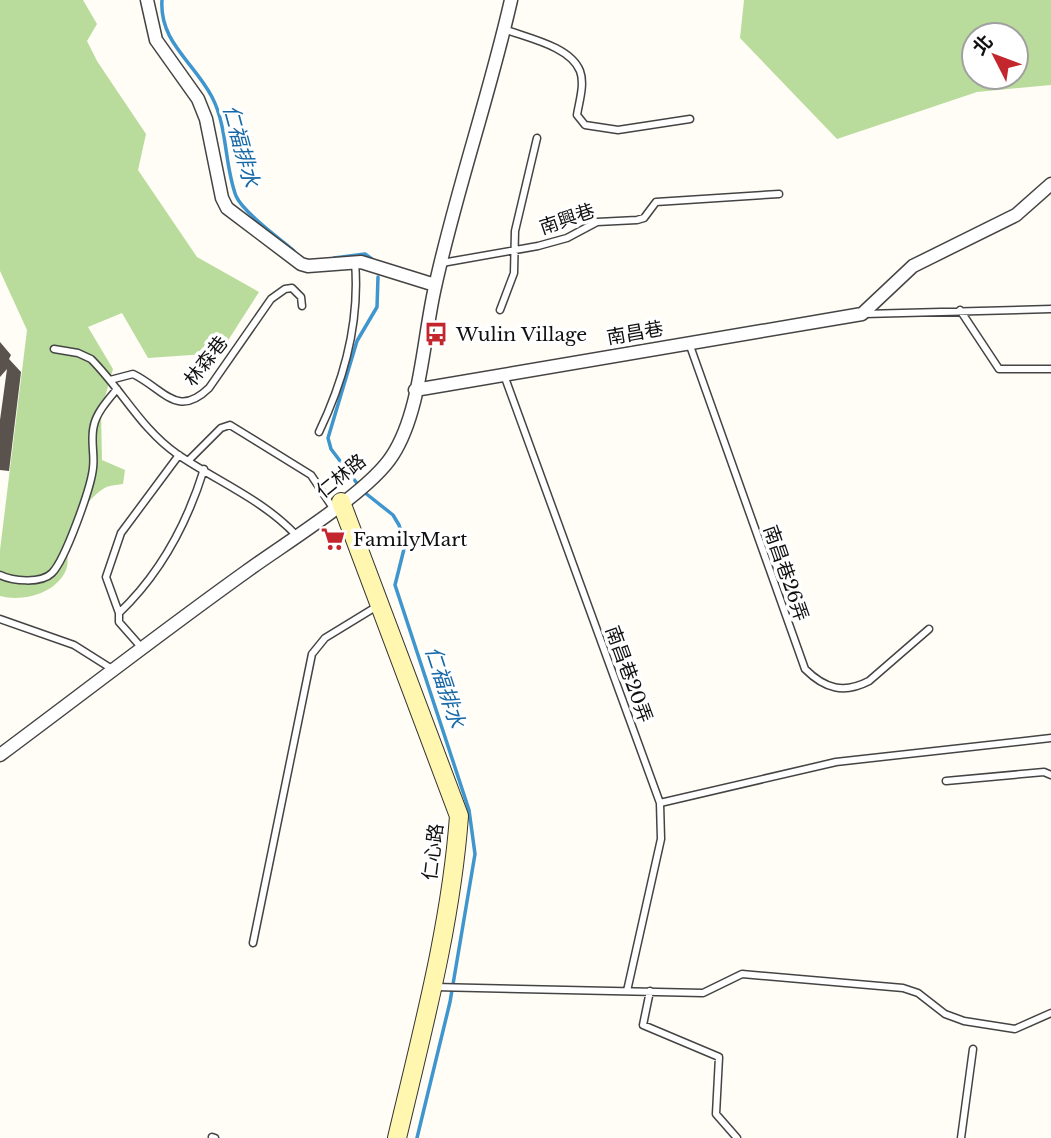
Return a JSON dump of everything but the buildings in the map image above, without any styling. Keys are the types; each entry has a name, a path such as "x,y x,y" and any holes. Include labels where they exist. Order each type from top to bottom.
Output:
{"street":[{"path":"147,0 156,40 198,99 206,119 222,198 227,208 300,264 308,266 355,262 435,285"},
{"name":"仁林路","path":"0,755 141,647 342,501 368,481 393,455 406,424 415,390 435,285 511,0"},
{"path":"862,314 913,266 1016,215 1051,184"},
{"name":"南昌巷","path":"415,390 862,314"},
{"name":"仁心路","path":"342,501 459,816 440,987 397,1138"}],"lane":[{"path":"504,29 562,52 576,65 581,72 582,85 577,115 585,125 618,130 690,119"},
{"path":"500,310 514,272 515,231 537,138"},
{"name":"南興巷","path":"442,263 567,238 597,222 644,218 656,202 779,194"},
{"path":"319,432 340,382 353,336 358,298 355,262"},
{"name":"林森巷","path":"110,380 134,373 178,402 196,400 209,388 271,299 285,289 292,288 301,297 302,306"},
{"name":"南昌巷","path":"862,314 1051,309"},
{"path":"960,310 999,369 1051,369"},
{"name":"南昌巷26弄","path":"689,343 805,670 828,687 842,690 858,687 869,681 929,629"},
{"path":"54,349 79,353 91,359 146,428 179,455 267,508 296,535"},
{"name":"南昌巷20弄","path":"504,375 660,803 661,839 627,991"},
{"path":"0,575 29,580 43,578 52,573 89,488 94,466 94,424 117,389"},
{"path":"190,460 221,428 230,425 311,475 342,501"},
{"path":"141,647 119,622 119,612 106,578 121,533 179,455"},
{"path":"119,612 140,593 170,549 193,505 204,469"},
{"path":"253,943 312,654 325,638 381,604"},
{"path":"0,619 74,645 114,670"},
{"path":"660,803 836,762 1051,737"},
{"path":"946,781 1044,772 1051,775"},
{"path":"440,987 703,993 742,974 903,988 918,993 945,1014 964,1021 1014,1029 1051,1013"},
{"path":"650,992 643,1025 719,1057 716,1114 737,1138"},
{"path":"961,1138 973,1049"}],"green space":[{"path":"0,0 83,0 97,24 87,41 97,61 146,134 138,170 197,257 259,292 220,353 148,358 122,313 88,327 113,369 101,411 102,460 125,470 123,484 103,489 77,517 68,537 66,570 55,585 38,594 18,598 0,596 0,550 27,330 0,271"},
{"path":"744,0 1051,0 1051,85 1030,87 1030,21 960,21 960,91 988,91 977,92 837,139 740,38"}],"waterway":[{"name":"仁福排水","path":"162,0 166,28 172,40 205,85 217,109 236,196 254,217 294,251"},
{"name":"仁福排水","path":"334,258 365,254 372,259"},
{"name":"仁福排水","path":"359,486 331,449 328,438 357,341 377,307 378,277"},
{"name":"仁福排水","path":"364,492 393,515 399,525 405,545 395,585 469,810 475,854 450,1002 417,1138"}],"place":[{"name":"Wulin Village","path":"436,334"},
{"name":"FamilyMart","path":"333,539"}]}
